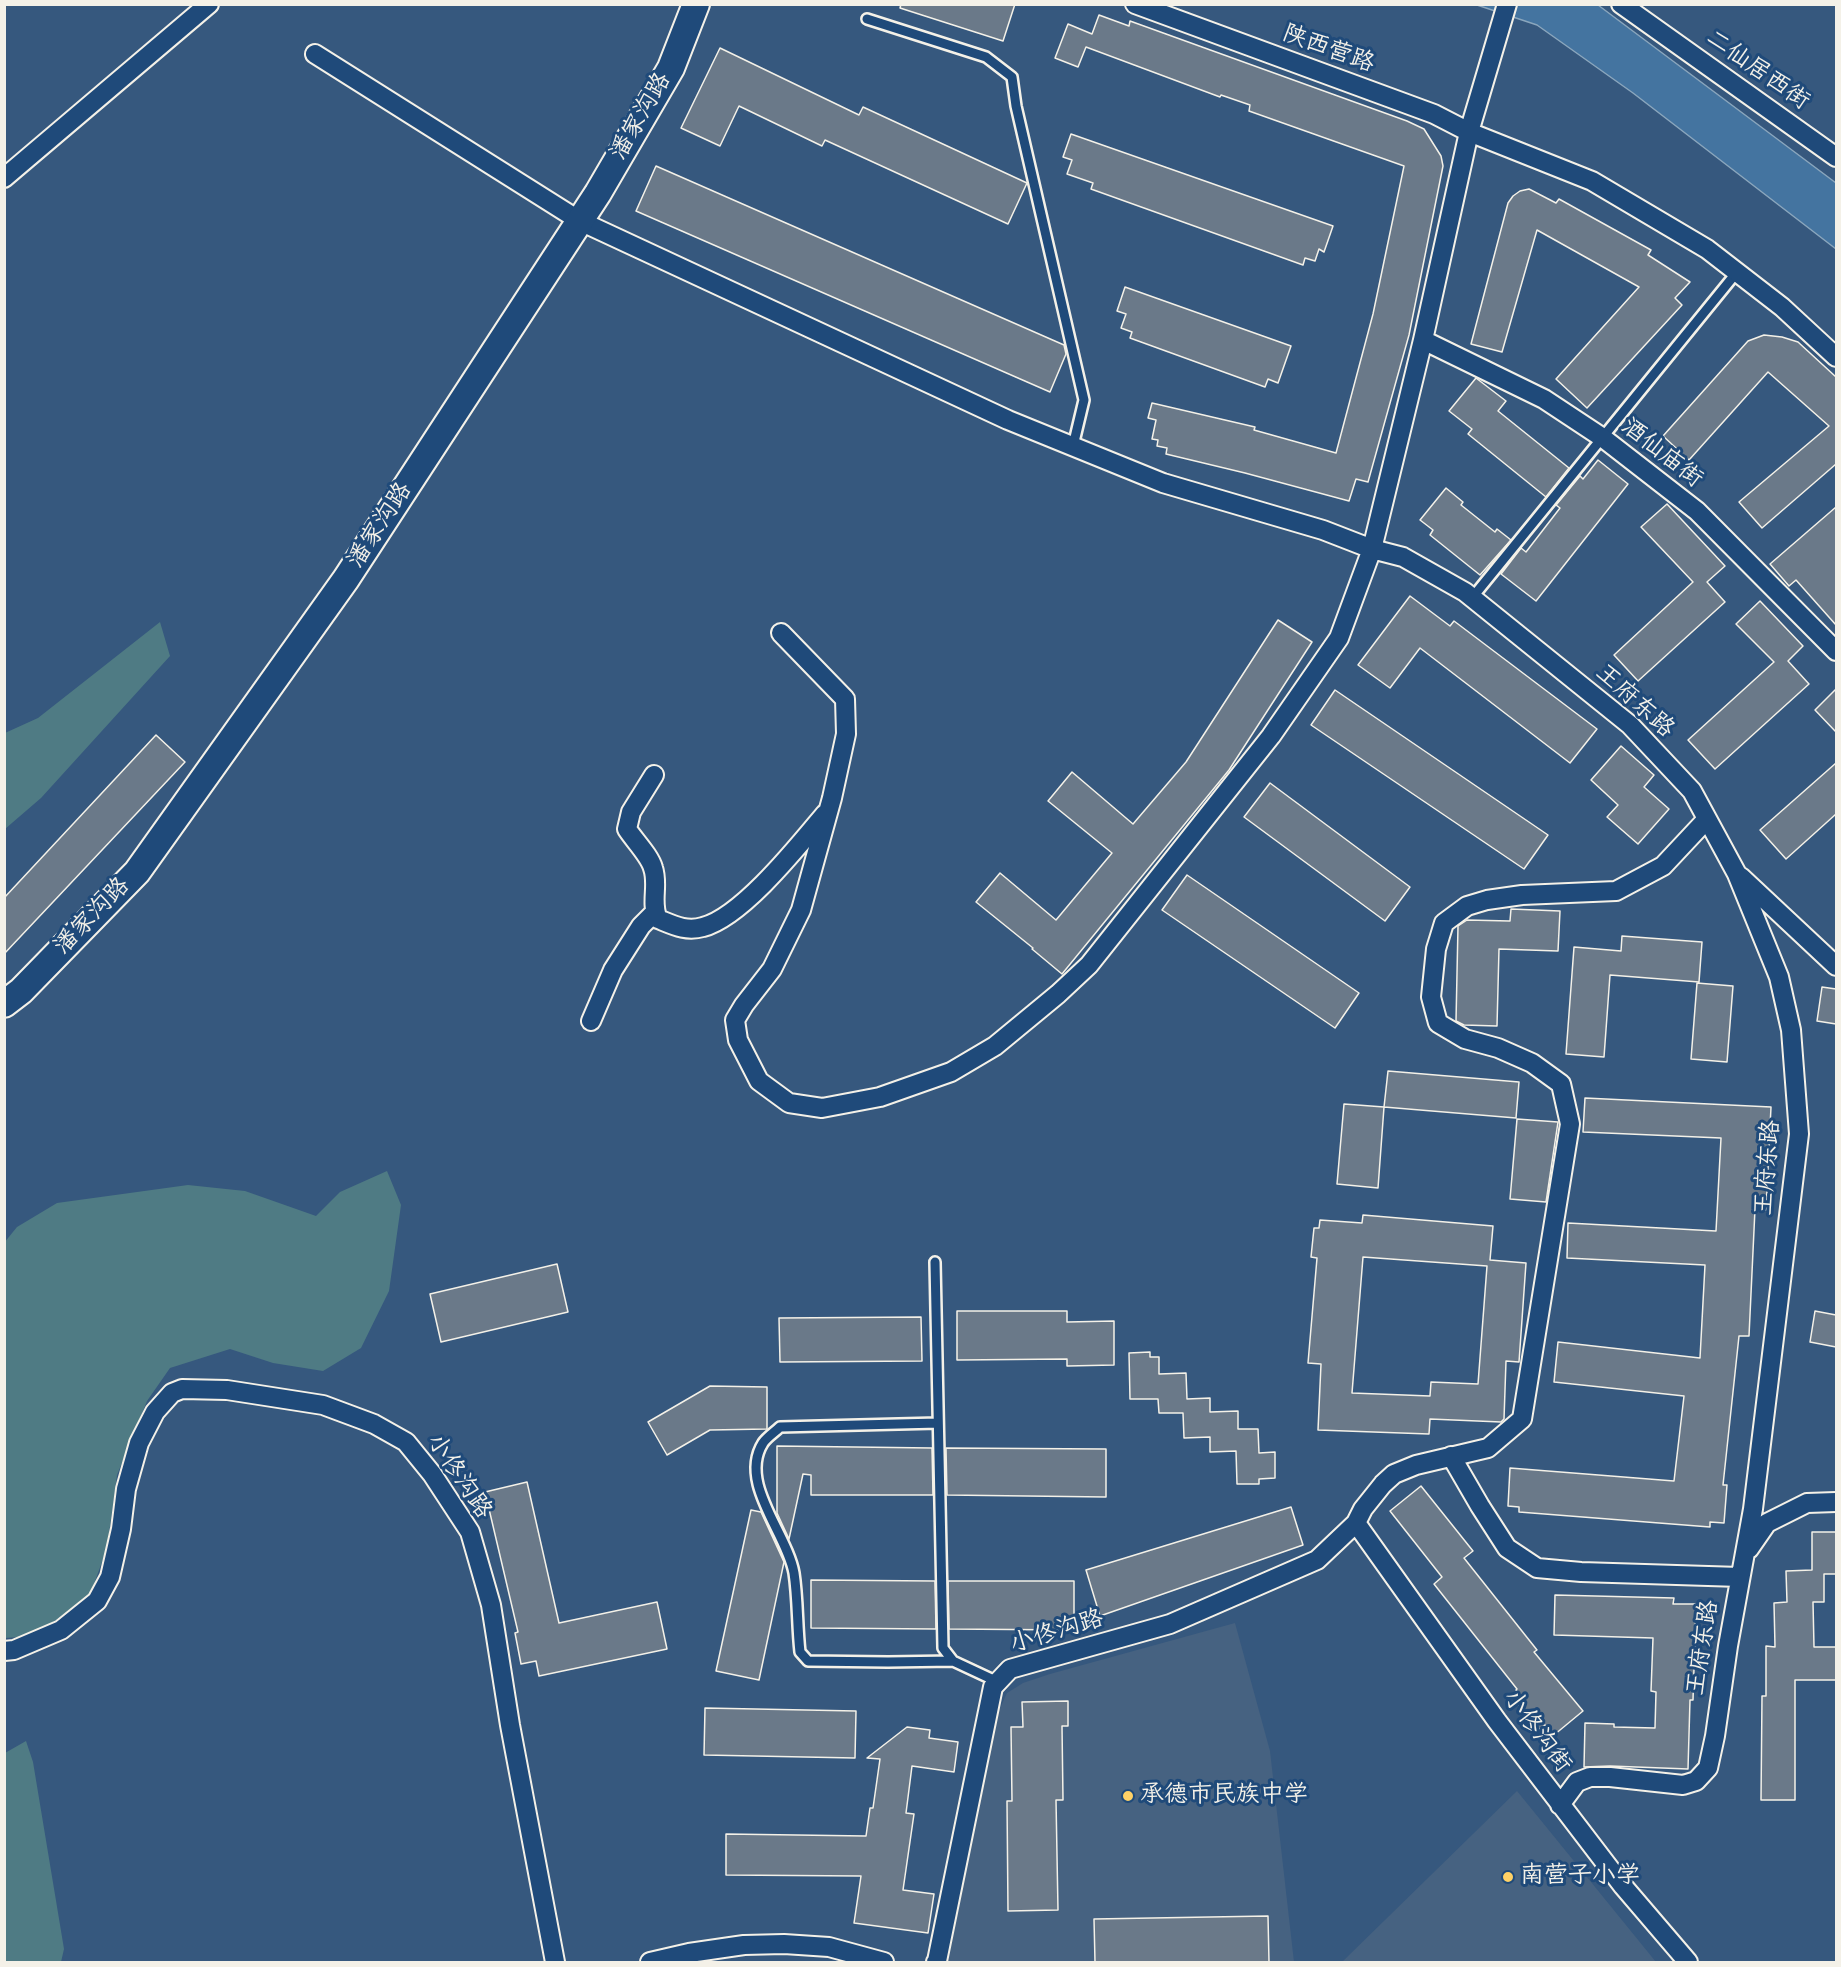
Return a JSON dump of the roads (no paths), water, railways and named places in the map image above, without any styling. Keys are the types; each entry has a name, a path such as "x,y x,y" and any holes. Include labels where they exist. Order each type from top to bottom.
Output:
{"street":[{"path":"4,178 209,4"},
{"name":"潘家沟路","path":"4,1004 21,991 137,872 346,579 598,193 671,68 696,4"},
{"name":"陕西营路","path":"1135,4 1434,114 1469,132 1592,181 1707,249 1782,307 1836,357"},
{"name":"二仙居西街","path":"1621,4 1836,157"},
{"path":"781,633 845,699 846,734 801,910 772,969 735,1020 738,1040 759,1081 789,1103 822,1108 880,1097 951,1071 995,1046 1059,994 1089,964 1271,736 1339,638 1372,549 1423,339 1469,132 1505,12"},
{"name":"王府东路","path":"315,54 580,221 1008,420 1163,483 1323,530 1372,549 1403,557 1464,592 1630,725 1692,791 1737,874 1779,977 1791,1030 1800,1134 1753,1509 1708,1768 1696,1781 1683,1785 1590,1777 1577,1782 1560,1804"},
{"name":"酒仙庙街","path":"1423,339 1544,399 1602,438 1697,511 1836,651"},
{"path":"654,775 631,812 627,829 653,867 656,887 655,912 658,919 681,929 702,928 722,920 753,894 794,851 828,810"},
{"name":"小佟沟路","path":"936,1962 959,1861 993,1688 1010,1669 1170,1624 1317,1560 1356,1523 1363,1509 1394,1474 1416,1465 1488,1448 1522,1419 1570,1124 1561,1084 1532,1063 1498,1048 1465,1039 1438,1023 1431,997 1436,949 1444,923 1467,906 1486,900 1522,895 1616,891 1662,866 1707,819"},
{"path":"1737,874 1836,966"},
{"path":"591,1021 613,970 641,926 655,912"},
{"name":"小佟沟路","path":"4,1651 14,1650 61,1630 97,1601 110,1577 121,1529 126,1489 139,1443 155,1412 172,1393 182,1389 227,1390 323,1404 374,1424 406,1442 432,1474 470,1532 491,1605 510,1725 555,1962"},
{"path":"1451,1456 1507,1548 1537,1568 1581,1572 1740,1577"},
{"path":"1745,1556 1767,1523 1807,1503 1836,1502"},
{"name":"小佟沟街","path":"1356,1523 1497,1721 1623,1886 1688,1962"},
{"path":"650,1962 689,1953 744,1945 784,1944 830,1947 884,1962"}],"lane":[{"path":"867,19 986,57 1012,76 1016,106 1084,400 1073,446"},
{"path":"1472,598 1737,272"},
{"path":"935,1262 943,1648 952,1661"},
{"path":"938,1423 780,1426 763,1443 757,1462 757,1483 794,1572 801,1652 808,1661 952,1661 998,1682"}],"place":[{"name":"承德市民族中学","path":"1128,1796"},
{"name":"南营子小学","path":"1508,1877"}]}
